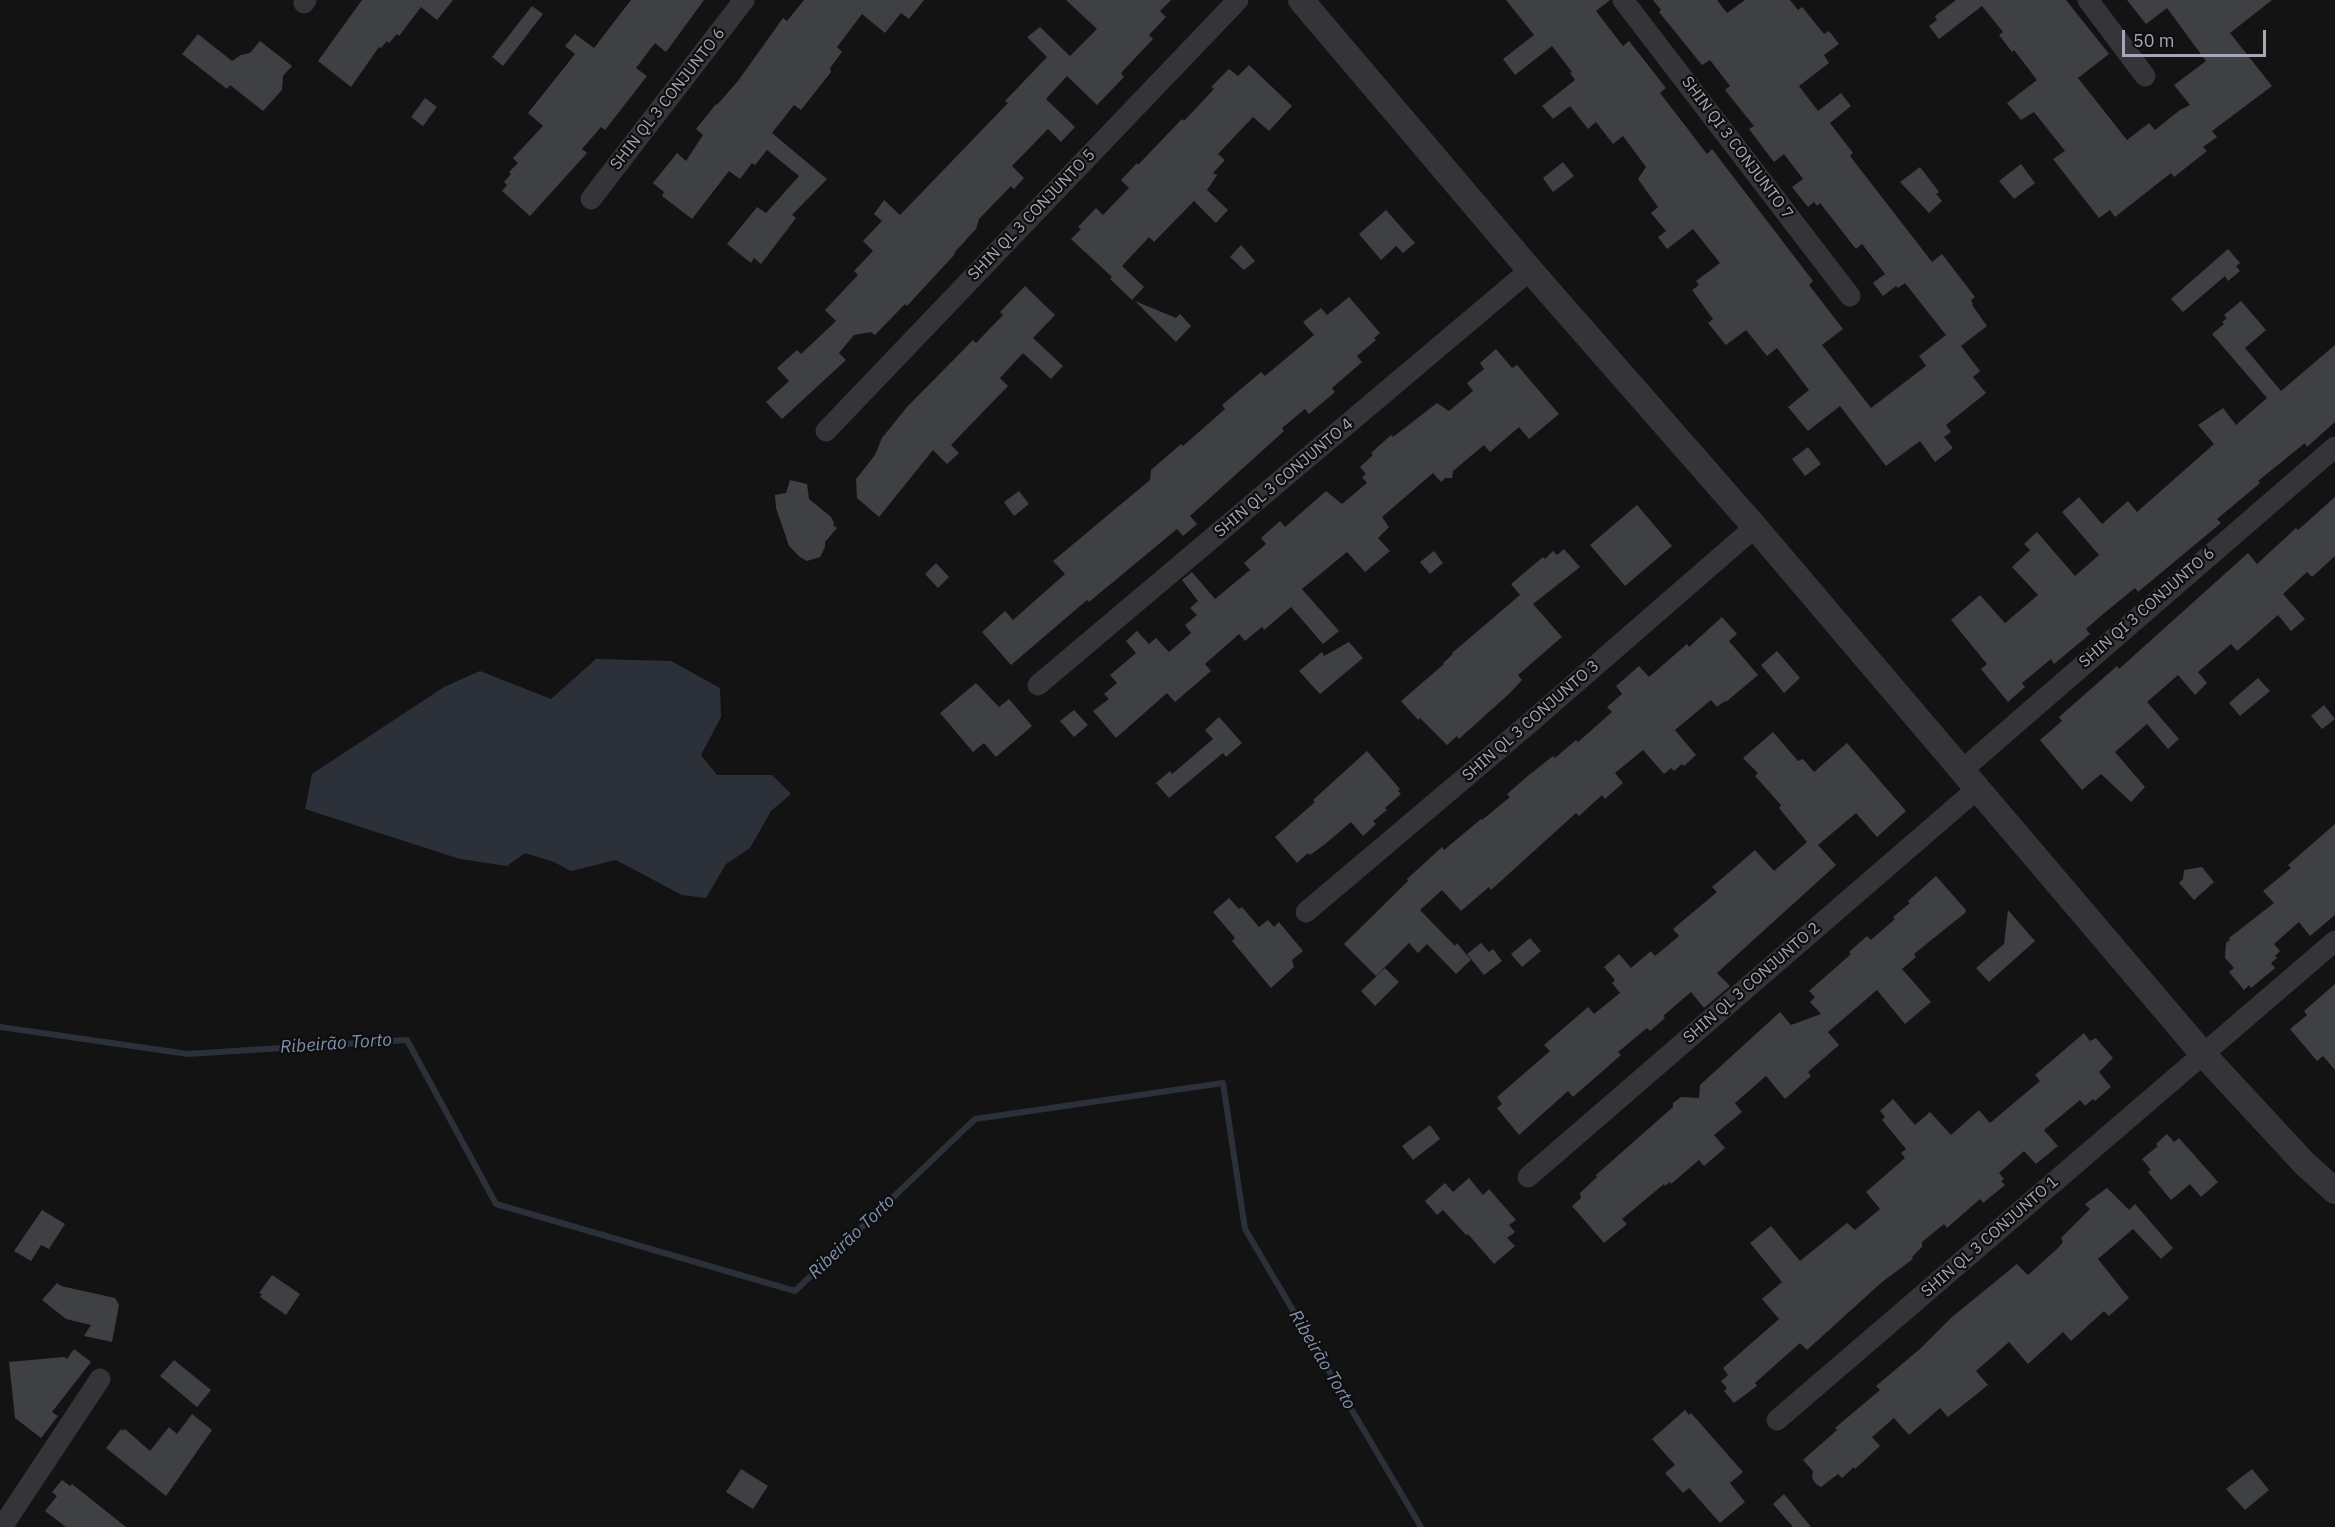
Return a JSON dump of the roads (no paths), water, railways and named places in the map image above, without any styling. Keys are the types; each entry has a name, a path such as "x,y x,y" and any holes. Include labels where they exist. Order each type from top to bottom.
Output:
{"street":[{"name":"SHIN QL 3 CONJUNTO 6","path":"591,199 744,0"},
{"name":"SHIN QL 3 CONJUNTO 5","path":"826,431 1238,0"},
{"path":"1300,0 1530,270 1755,527 2203,1054 2305,1164 2335,1191"},
{"name":"SHIN QI 3 CONJUNTO 7","path":"1623,0 1850,296"},
{"path":"2088,0 2145,76"},
{"name":"SHIN QL 3 CONJUNTO 4","path":"1038,685 1530,270"},
{"name":"SHIN QI 3 CONJUNTO 6","path":"1969,780 2335,447"},
{"name":"SHIN QL 3 CONJUNTO 3","path":"1306,912 1525,727 1755,527"},
{"name":"SHIN QL 3 CONJUNTO 2","path":"1528,1177 1969,780"},
{"name":"SHIN QL 3 CONJUNTO 1","path":"1777,1419 2335,941"},
{"path":"2305,1164 2335,1213"},
{"path":"2,1527 100,1379"}],"waterway":[{"name":"Ribeirão Torto","path":"0,1027 188,1054 407,1040 496,1204 795,1291 975,1119 1223,1083 1245,1229 1421,1527"}]}
